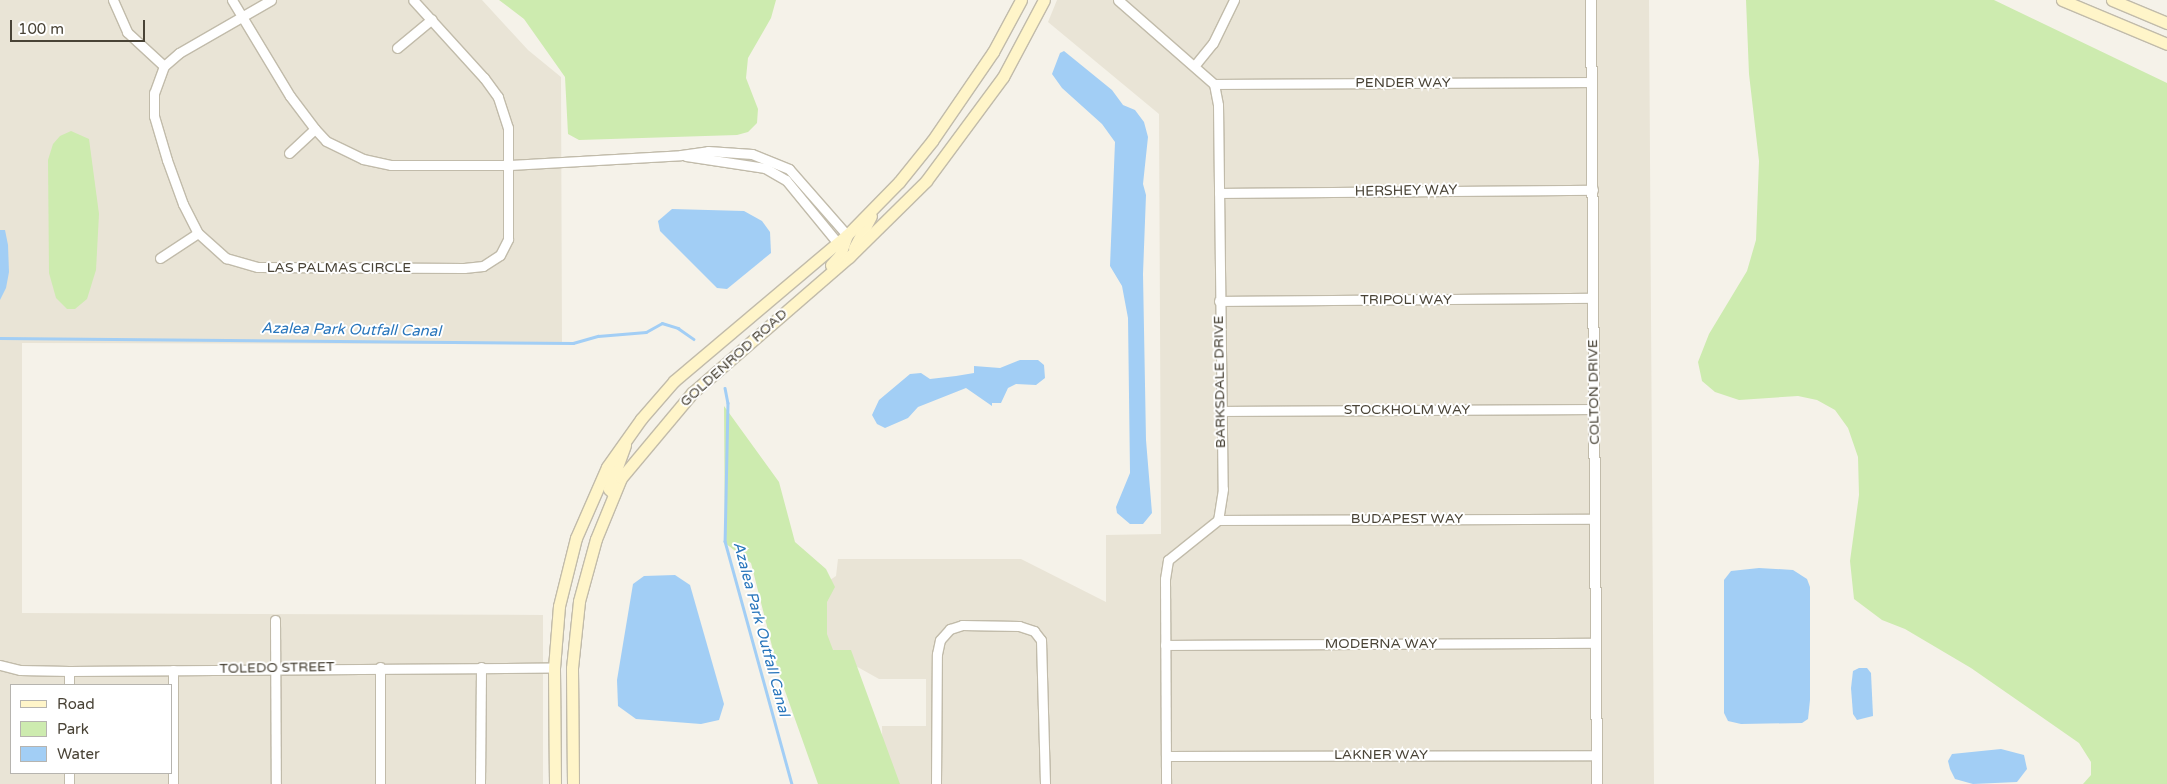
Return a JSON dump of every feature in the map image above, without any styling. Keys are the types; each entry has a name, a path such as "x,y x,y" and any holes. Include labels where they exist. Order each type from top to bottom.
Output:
{"main road":[{"name":"GOLDENROD ROAD","path":"555,784 554,668 559,606 576,538 607,466 626,439 674,381 847,235 876,206 932,141 993,52 1021,0"},
{"path":"1030,31 1038,0"},
{"name":"GOLDENROD ROAD","path":"573,784 572,668 579,601 596,539 621,478 692,393 849,257 926,182 988,98 1030,31 1044,0"},
{"path":"2062,0 2167,44"},
{"path":"2112,0 2167,23"},
{"path":"849,257 876,206"},
{"path":"817,284 822,273 840,255 847,235"},
{"path":"614,494 609,489 626,439"}],"street":[{"path":"113,0 127,32 164,66 179,53 271,0"},
{"path":"232,0 290,96 315,128 326,141 363,159 390,165 510,165 681,155 708,151 752,154 771,160 789,169 847,235"},
{"name":"LAS PALMAS CIRCLE","path":"164,66 154,93 154,116 183,204 198,233 226,258 258,267 464,268 483,266 500,255 508,239 510,165 508,128 498,97 432,19 413,0"},
{"path":"1118,0 1195,65 1214,84"},
{"path":"1195,65 1213,43 1234,0"},
{"name":"COLTON DRIVE","path":"1591,0 1597,784"},
{"path":"397,48 432,19"},
{"name":"PENDER WAY","path":"1214,84 1592,82"},
{"name":"BARKSDALE DRIVE","path":"1214,84 1218,105 1220,411 1223,490 1218,520"},
{"path":"289,153 315,128"},
{"path":"681,155 709,162 765,168 786,180 837,242"},
{"name":"HERSHEY WAY","path":"1219,193 1593,190"},
{"path":"160,258 198,233"},
{"name":"TRIPOLI WAY","path":"1219,301 1593,298"},
{"name":"STOCKHOLM WAY","path":"1220,411 1594,409"},
{"name":"BUDAPEST WAY","path":"1218,520 1595,519"},
{"path":"1166,784 1164,579 1168,560 1218,520"},
{"path":"275,620 276,784"},
{"path":"936,784 937,654 940,640 950,629 962,625 1019,626 1034,631 1041,640 1045,784"},
{"name":"MODERNA WAY","path":"1165,646 1596,643"},
{"name":"TOLEDO STREET","path":"0,665 20,670 69,671 276,667 554,668"},
{"path":"380,667 380,784"},
{"path":"480,784 481,667"},
{"path":"173,670 173,784"},
{"path":"69,671 69,684"},
{"name":"LAKNER WAY","path":"1166,756 1597,755"}],"shaded area":[{"path":"0,0 482,0 528,50 561,77 562,344 22,343 22,613 543,615 543,784 0,784"},
{"path":"1057,0 1649,0 1654,784 883,784 882,726 926,726 926,679 879,679 854,665 825,668 827,582 836,576 838,559 1021,559 1106,602 1106,535 1161,534 1159,114 1048,22"}],"green space":[{"path":"499,0 776,0 771,18 748,58 746,78 758,109 757,123 748,132 737,135 579,140 568,134 565,77 524,19"},
{"path":"1746,0 1994,0 2167,83 2167,784 2083,784 2091,775 2091,762 2079,743 1971,668 1905,629 1882,620 1854,599 1850,561 1859,495 1858,457 1848,428 1835,410 1817,400 1798,396 1739,400 1715,392 1702,381 1698,362 1709,334 1747,271 1756,240 1759,161 1749,74"},
{"path":"71,131 89,139 99,214 96,270 87,299 75,309 67,309 56,298 49,273 48,160 53,144 60,136"},
{"path":"724,406 779,482 795,542 826,569 835,587 827,602 827,634 833,650 851,650 900,784 818,784 779,674 751,563 725,543"}],"water":[{"path":"1064,51 1112,90 1123,105 1135,110 1144,122 1148,137 1143,184 1146,195 1143,274 1146,440 1152,513 1143,524 1130,524 1117,513 1116,507 1130,473 1128,318 1122,286 1110,266 1115,142 1102,124 1062,88 1052,74 1060,53"},
{"path":"672,209 744,211 762,221 770,232 771,253 727,289 717,288 660,231 658,221"},
{"path":"0,230 5,230 8,245 9,272 6,288 0,300"},
{"path":"1020,360 1038,360 1044,365 1045,378 1036,385 1016,384 1008,388 1001,403 992,403 992,406 966,388 918,407 908,418 885,428 877,424 872,415 879,400 910,374 921,373 930,379 956,376 974,373 974,366 1000,368"},
{"path":"1759,568 1793,570 1807,579 1810,587 1810,700 1808,719 1802,723 1741,724 1728,721 1724,713 1724,580 1731,571"},
{"path":"675,575 690,585 724,704 719,720 701,724 636,719 618,706 617,680 633,584 644,576"},
{"path":"1859,668 1867,668 1871,673 1873,716 1857,720 1853,714 1851,688 1853,671"},
{"path":"2001,749 2024,755 2027,769 2017,782 1973,784 1955,779 1948,761 1952,754"}],"waterway":[{"name":"Azalea Park Outfall Canal","path":"0,338 573,343 598,336 646,332 662,323 678,328 694,339"},
{"name":"Azalea Park Outfall Canal","path":"725,388 728,403 725,541 792,784"}]}
